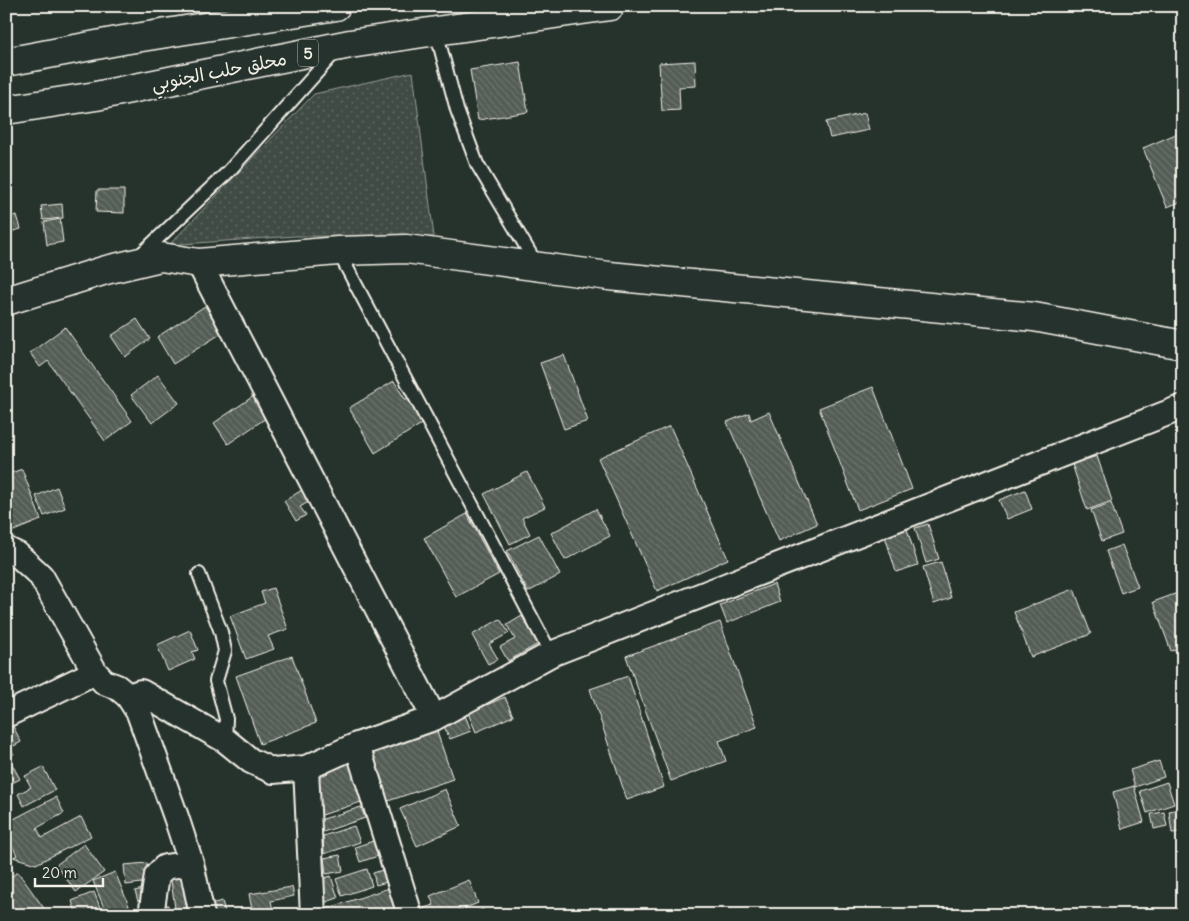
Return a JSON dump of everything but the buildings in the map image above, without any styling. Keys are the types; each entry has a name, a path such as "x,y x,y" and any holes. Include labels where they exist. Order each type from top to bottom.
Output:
{"main road":[{"path":"6,62 123,40 336,6"},
{"name":"محلق حلب الجنوبي","path":"6,110 96,96 339,47 610,6"},
{"path":"6,301 106,270 161,257 199,263 338,251 406,249 618,277 1034,317 1183,345"}],"street":[{"path":"199,263 434,718"},
{"path":"128,696 141,692 225,740 251,761 273,771 306,768 357,745 434,718 551,654 1183,407"},
{"path":"10,555 41,576 95,672 104,682 117,687 128,696 139,713 191,863 202,915"},
{"path":"6,715 95,672"},
{"path":"357,745 410,915"},
{"path":"306,768 313,915"},
{"path":"151,915 157,876 165,867 191,863"}],"lane":[{"path":"436,31 457,110 476,164 538,267"},
{"path":"130,264 229,171 339,47"},
{"path":"338,251 551,654"},
{"path":"199,574 221,632 225,651 216,681 226,719 225,740"}],"shaded area":[{"path":"413,72 434,237 295,236 169,245 314,94"}]}
